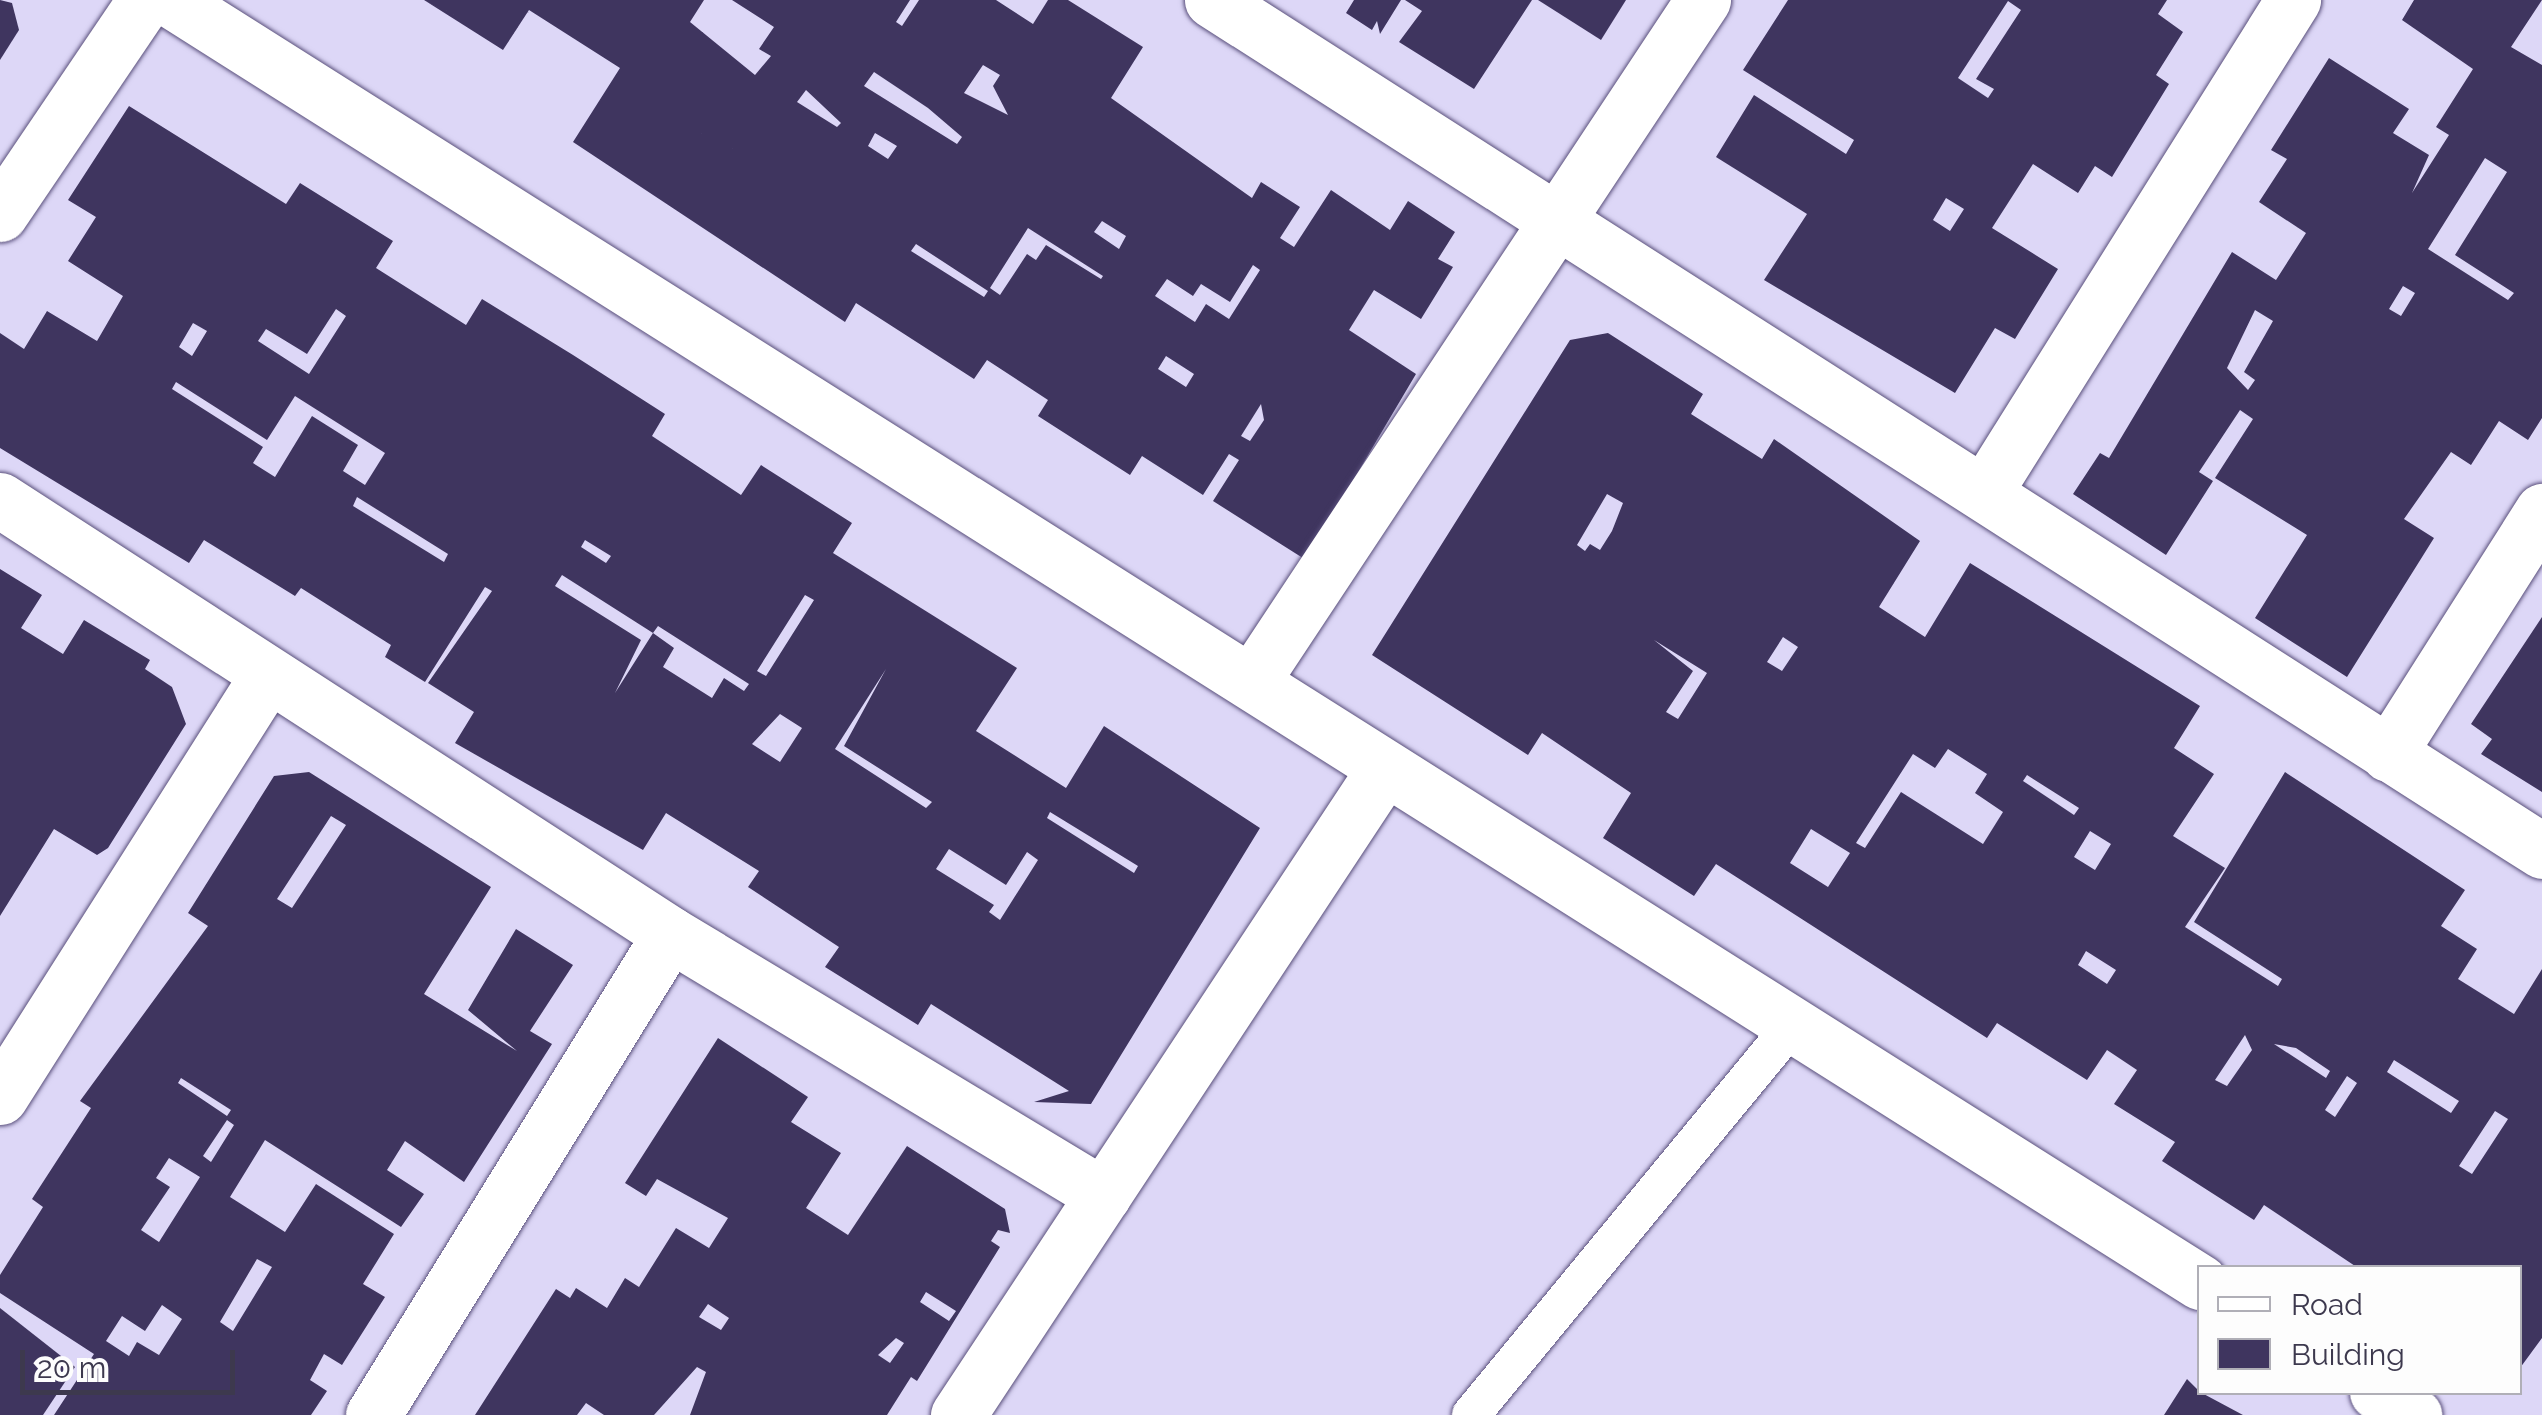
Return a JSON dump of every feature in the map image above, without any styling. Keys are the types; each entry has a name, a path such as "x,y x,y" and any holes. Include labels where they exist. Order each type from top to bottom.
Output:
{"street":[{"path":"0,214 145,0"},
{"path":"171,0 1252,680 1384,771 1790,1028 2197,1280"},
{"path":"1212,0 2542,851"},
{"path":"1252,680 1560,225 1704,0"},
{"path":"1984,492 2294,0"},
{"path":"0,500 670,934 1103,1195"},
{"path":"2388,754 2542,510"},
{"path":"0,1096 268,675"},
{"path":"958,1415 1384,771"},
{"path":"372,1415 670,934"},
{"path":"2383,1395 2414,1415"}],"lane":[{"path":"1470,1415 1790,1028"}],"building":[{"path":"0,0 12,3 19,30 0,60"},
{"path":"424,0 704,0 690,22 755,75 771,56 759,49 774,27 732,0 910,0 896,22 902,26 919,0 996,0 1033,24 1048,0 1068,0 1143,47 1111,98 1252,198 1261,182 1300,207 1280,238 1294,247 1331,190 1390,230 1408,201 1455,232 1438,259 1453,267 1421,319 1374,290 1349,330 1416,374 1306,560 1213,501 1239,460 1229,454 1203,495 1142,456 1130,475 1038,416 1048,400 987,360 974,379 856,303 845,322 573,142 620,68 529,10 503,50","holes":["983,65 1000,75 993,86 1008,115 964,93","874,72 928,108 962,137 957,144 864,86","806,90 841,123 837,127 797,102","875,133 897,146 888,159 868,146","1102,221 1126,236 1119,249 1094,232","1028,228 1103,276 1101,279 1046,245 1036,260 1027,254 1000,295 990,288","916,244 988,291 984,297 911,251","1253,265 1260,270 1229,319 1206,304 1195,322 1155,296 1167,279 1193,296 1201,284 1230,302","1166,356 1194,374 1186,387 1158,369","1261,404 1264,420 1250,441 1241,436"]},
{"path":"1354,0 1401,0 1380,34 1377,21 1372,30 1346,13"},
{"path":"1405,0 1532,0 1474,89 1399,42 1422,11"},
{"path":"1538,0 1626,0 1601,40"},
{"path":"1788,0 2167,0 2158,14 2183,32 2156,75 2169,84 2112,177 2095,166 2078,193 2033,164 1992,228 2058,269 2015,339 1995,328 1955,393 1764,280 1807,214 1716,157 1754,95 1846,154 1854,140 1743,70","holes":["2008,1 2021,10 1976,79 1994,89 1988,98 1958,78","1946,198 1964,209 1950,231 1933,220"]},
{"path":"2414,0 2542,0 2511,47 2542,65 2542,418 2528,440 2499,421 2471,465 2451,452 2404,519 2434,538 2347,677 2255,618 2307,535 2215,478 2253,419 2240,410 2199,472 2213,481 2166,555 2073,494 2100,453 2109,458 2232,252 2276,280 2306,233 2259,202 2287,159 2271,150 2329,58 2409,109 2393,133 2429,155 2412,193 2449,135 2436,127 2473,69 2402,20","holes":["2485,158 2507,172 2455,255 2514,293 2508,300 2428,249","2403,286 2415,293 2401,316 2389,309","2255,310 2273,321 2244,372 2255,380 2248,390 2227,368"]},
{"path":"129,106 286,204 300,183 393,241 376,268 466,325 482,299 573,355 665,414 652,436 741,495 761,465 852,523 833,553 1017,668 976,731 1066,788 1104,726 1260,828 1091,1104 1034,1102 1069,1091 931,1004 918,1025 825,967 839,947 748,887 759,871 666,813 643,850 455,743 474,712 428,683 492,591 485,587 425,682 385,657 391,645 301,588 295,596 204,540 189,563 0,448 0,333 24,349 47,311 97,341 123,296 68,261 96,217 68,200","holes":["336,309 346,316 309,374 258,341 266,329 307,354","193,323 207,331 192,356 179,347","176,382 267,440 295,396 385,453 365,485 343,471 358,445 312,416 275,477 253,463 263,447 172,389","357,497 448,554 444,562 353,506","585,540 611,556 606,563 581,547","562,575 653,633 615,693 641,640 555,586","805,595 814,600 766,676 757,671","658,626 749,684 744,691 724,678 712,698 663,667 674,648 653,633","886,669 844,746 932,802 926,808 835,749","780,714 802,728 780,762 752,744","1050,812 1138,866 1134,873 1047,818","949,849 1006,885 1027,852 1038,860 1000,920 989,912 994,905 936,869"]},
{"path":"1608,333 1703,394 1691,414 1762,459 1774,439 1920,541 1879,607 1925,637 1970,563 2200,706 2174,748 2214,774 2173,836 2225,868 2185,927 2278,986 2282,979 2194,922 2285,772 2465,890 2441,926 2477,949 2458,979 2514,1014 2542,969 2542,1338 2522,1365 2522,1265 2354,1265 2264,1205 2254,1220 2162,1161 2175,1142 2114,1104 2137,1070 2107,1050 2087,1080 1997,1023 1987,1038 1716,864 1694,896 1603,838 1631,793 1542,733 1528,755 1372,655 1570,340","holes":["1607,494 1623,503 1600,550 1590,544 1585,551 1577,545","1783,637 1798,647 1782,671 1767,662","1654,640 1707,673 1678,719 1666,712 1693,671","1948,749 1987,774 1975,793 2003,812 1983,844 1901,792 1865,848 1856,843 1913,754 1935,768","2027,775 2079,808 2074,815 2023,781","1811,829 1850,853 1828,887 1790,863","2090,831 2111,844 2095,870 2074,857","2086,951 2116,970 2107,984 2078,965","2245,1035 2252,1050 2227,1086 2215,1080","2274,1044 2296,1048 2330,1071 2326,1078","2394,1060 2459,1101 2451,1113 2387,1072","2347,1076 2357,1083 2335,1117 2325,1110","2495,1111 2508,1119 2472,1174 2459,1166"]},
{"path":"0,569 42,595 21,628 63,654 84,620 150,660 145,669 172,687 186,724 108,848 97,855 54,829 0,916"},
{"path":"2542,617 2542,792 2481,754 2492,739 2471,724"},
{"path":"309,772 491,887 424,994 517,1051 468,1010 516,929 573,965 530,1031 552,1044 464,1182 405,1141 387,1170 424,1194 401,1227 265,1140 230,1197 285,1232 316,1184 394,1234 363,1284 385,1297 342,1365 324,1354 310,1380 327,1391 311,1415 54,1415 94,1354 0,1293 0,1275 43,1207 32,1199 91,1108 80,1101 208,926 188,913 274,776","holes":["331,816 346,825 292,908 277,899","181,1078 231,1110 227,1116 178,1083","227,1120 234,1125 211,1162 203,1156","169,1158 200,1177 159,1242 141,1230 170,1187 156,1178","257,1259 272,1267 233,1331 220,1322","162,1305 182,1319 159,1355 137,1342 129,1356 106,1341 122,1316 145,1331"]},
{"path":"718,1038 808,1097 791,1122 841,1153 806,1208 848,1235 907,1146 1005,1209 1010,1233 998,1230 991,1241 1000,1247 917,1381 911,1377 887,1415 690,1415 706,1372 697,1367 654,1415 604,1415 586,1403 577,1415 475,1415 556,1289 570,1298 576,1288 607,1308 625,1278 639,1287 676,1228 709,1248 728,1218 657,1179 646,1196 625,1183","holes":["926,1292 956,1311 949,1321 920,1302","708,1304 729,1318 721,1330 699,1317","896,1338 904,1343 890,1363 878,1355"]},
{"path":"0,1308 75,1367 43,1415 0,1415"},
{"path":"2187,1379 2197,1389 2197,1395 2206,1395 2243,1415 2164,1415"}]}
